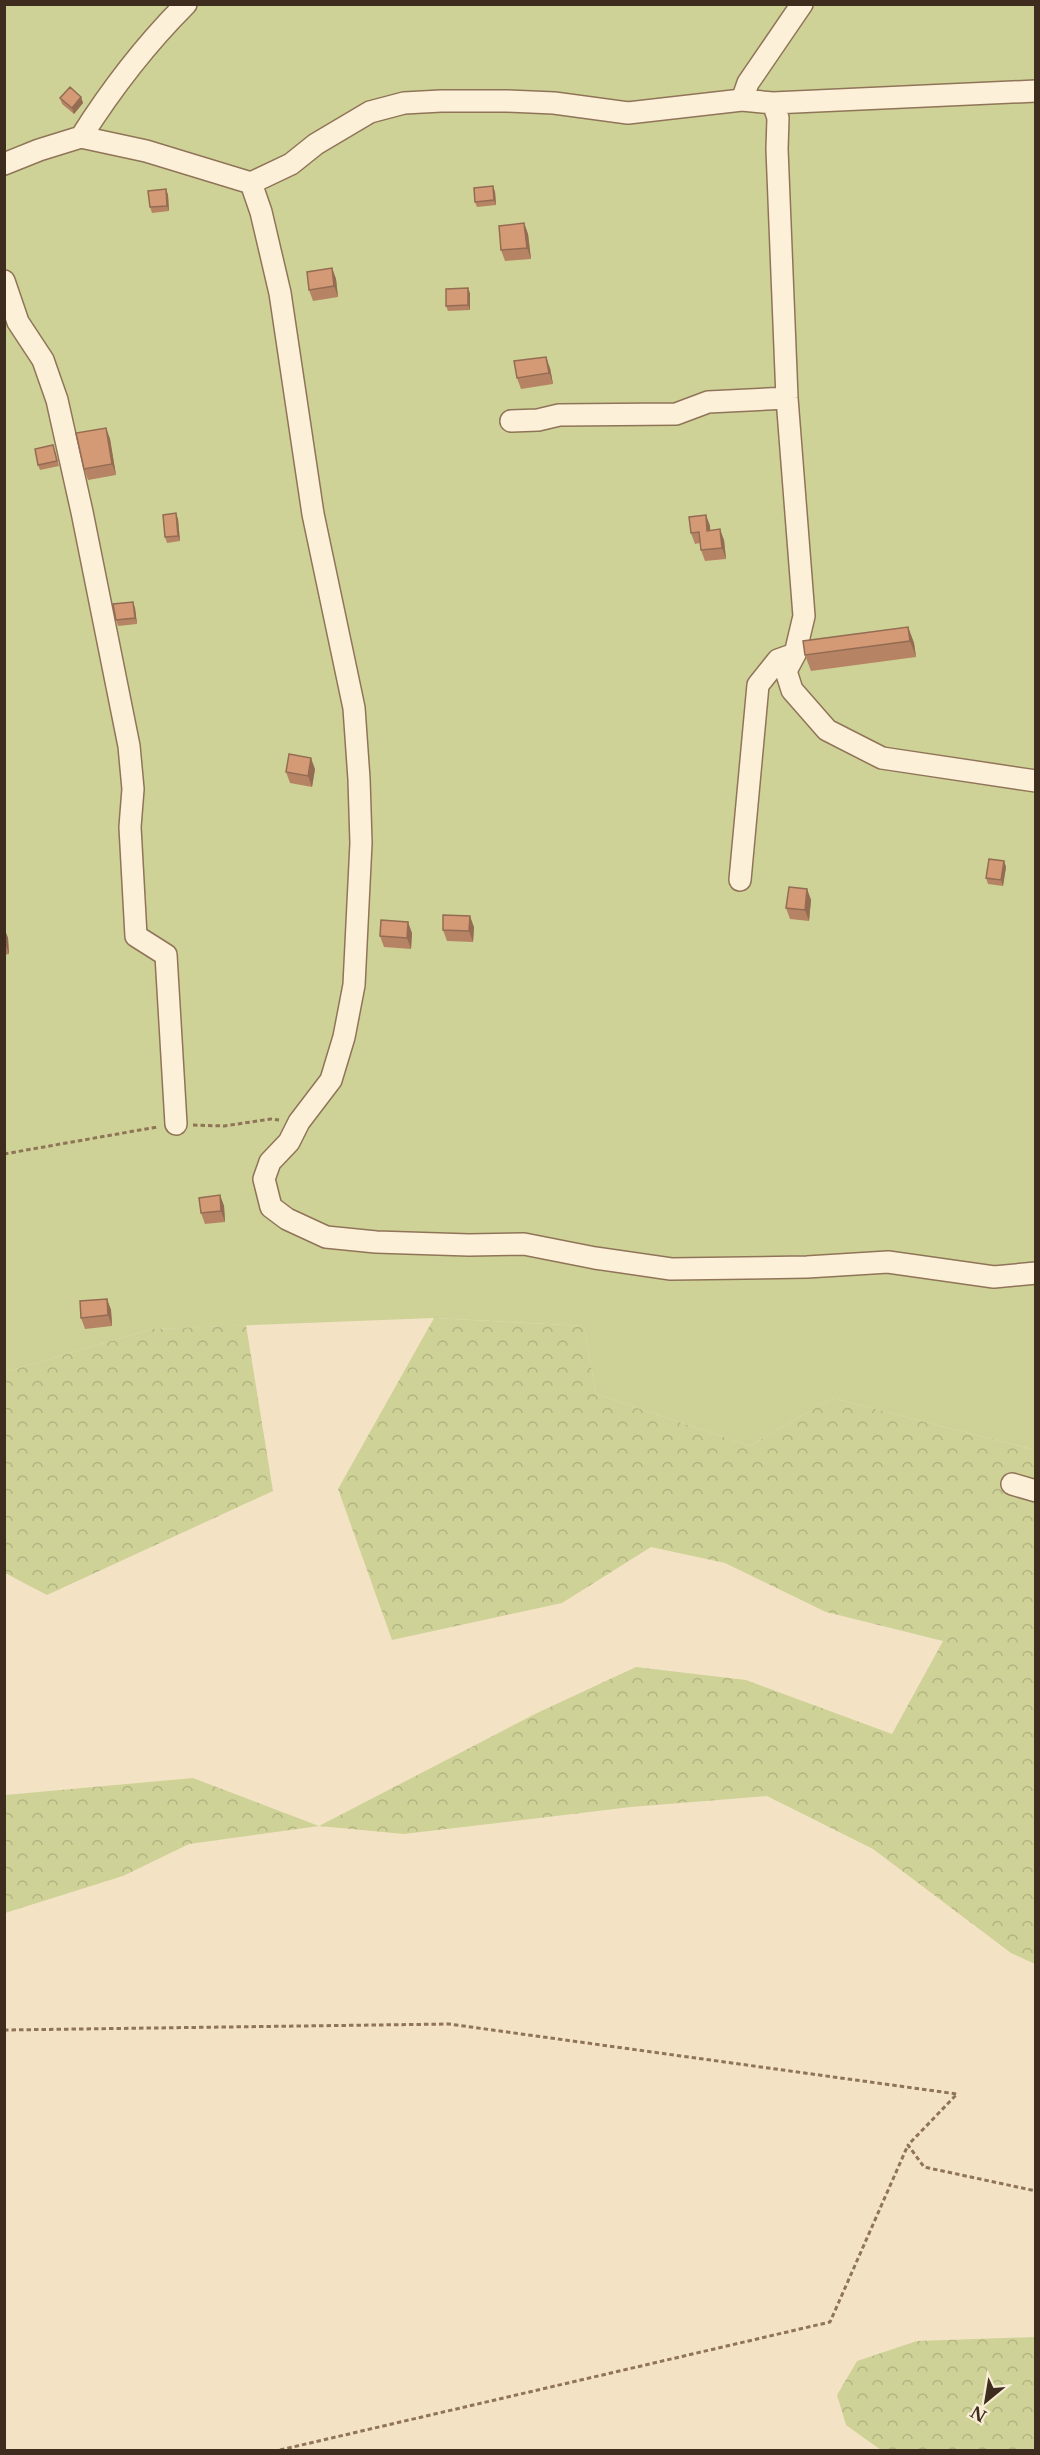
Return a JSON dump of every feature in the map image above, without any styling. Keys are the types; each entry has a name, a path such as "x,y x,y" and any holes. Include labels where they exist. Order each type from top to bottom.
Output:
{"street":[{"path":"81,136 114,86 154,36 186,4"},
{"path":"742,100 748,83 802,4"},
{"path":"4,164 81,136 146,151 251,183 291,164 315,144 370,112 404,104 441,101 507,101 554,103 628,113 742,100 773,103 1035,91"},
{"path":"773,103 778,118 777,148 787,398 804,616 795,654 786,671 792,690 827,730 882,758 1035,781"},
{"path":"251,183 261,212 280,293 313,514 354,708 361,843 354,985 344,1037 331,1080 298,1122 289,1142 270,1162 264,1179 271,1207 288,1219 326,1237 376,1242 524,1244 671,1269 807,1267 888,1262 994,1277 1035,1273"},
{"path":"4,282 18,322 43,360 57,400 82,512 129,746 133,789 130,827 136,936 166,955 176,1124"},
{"path":"511,422 538,420 559,415 676,414 708,402 787,398"},
{"path":"740,880 758,685 778,660 795,654"},
{"path":"1012,1484 1035,1491"}],"path":[{"path":"4,1146 6,1154 176,1124 224,1126 271,1119 298,1122"},
{"path":"4,2030 450,2024 957,2094 908,2145 830,2322 280,2451"},
{"path":"908,2145 924,2167 1035,2191"}],"green space":[{"path":"5,5 1035,5 1035,1450 832,1398 750,1446 596,1394 584,1326 434,1318 152,1329 5,1372"},
{"path":"434,1318 584,1326 596,1394 750,1446 832,1398 1035,1450 1035,1964 1011,1953 873,1849 767,1796 631,1807 404,1834 319,1826 537,1713 636,1667 746,1680 892,1734 943,1641 826,1612 725,1563 651,1547 562,1603 392,1640 338,1489"},
{"path":"246,1325 273,1491 47,1595 5,1573 5,1372 152,1329"},
{"path":"193,1778 319,1826 189,1844 123,1876 5,1913 5,1795"},
{"path":"1035,2337 1035,2450 881,2450 846,2425 837,2395 857,2361 917,2341"}],"building":[{"path":"70,87 81,97 72,108 60,98"},
{"path":"493,186 494,200 475,202 474,188"},
{"path":"166,189 167,206 150,207 148,191"},
{"path":"524,223 527,248 501,250 499,226"},
{"path":"332,268 334,286 309,290 307,272"},
{"path":"468,288 468,305 446,306 446,289"},
{"path":"546,357 549,373 517,378 514,361"},
{"path":"106,428 112,464 84,469 76,433"},
{"path":"53,445 57,461 38,465 35,449"},
{"path":"176,513 178,536 165,537 163,515"},
{"path":"706,515 707,531 720,529 722,548 701,550 699,532 691,533 689,517"},
{"path":"133,602 135,618 116,620 113,604"},
{"path":"908,627 910,641 805,655 803,641"},
{"path":"289,754 311,758 308,776 286,772"},
{"path":"989,859 1004,861 1001,880 986,878"},
{"path":"789,887 807,889 805,910 786,908"},
{"path":"443,915 470,916 469,931 443,930"},
{"path":"381,920 408,922 407,938 380,936"},
{"path":"220,1195 221,1211 201,1213 199,1198"},
{"path":"107,1299 108,1315 81,1318 80,1301"}]}
